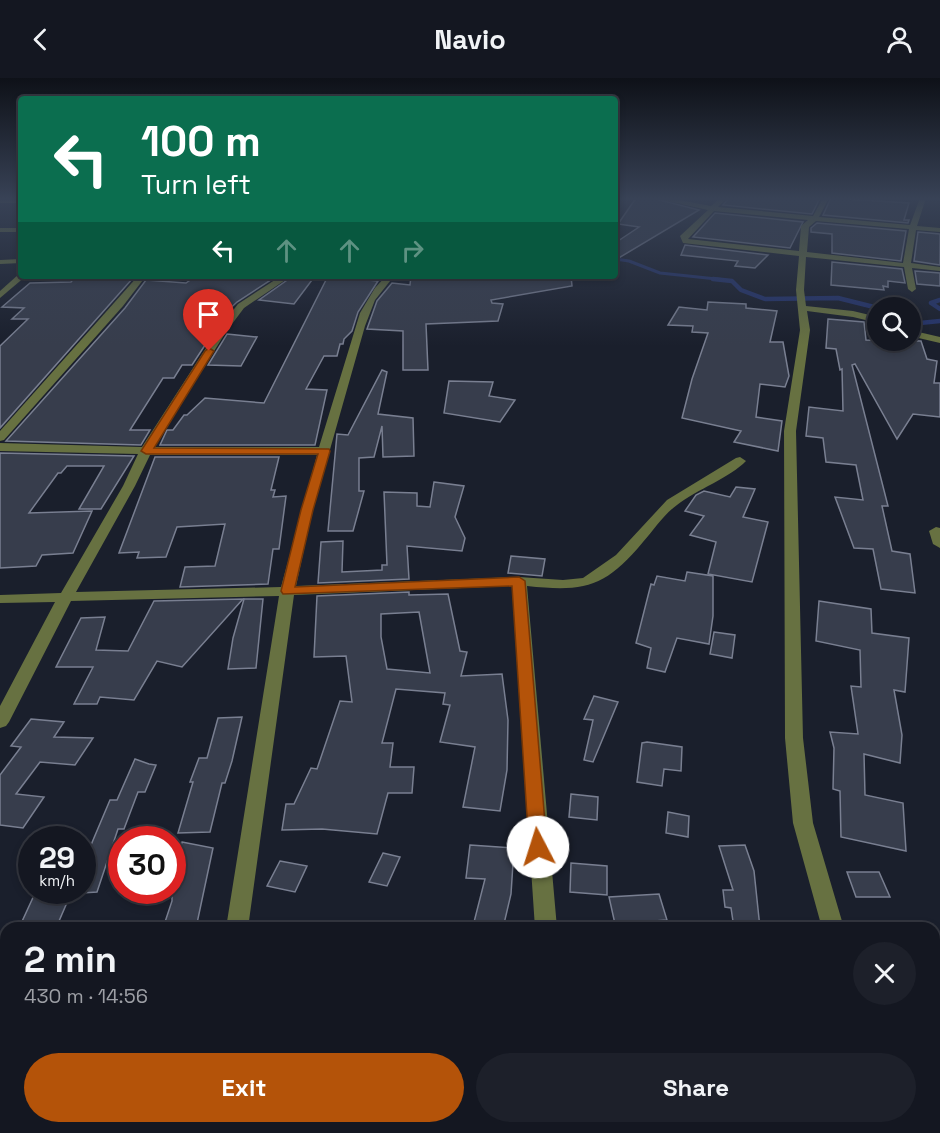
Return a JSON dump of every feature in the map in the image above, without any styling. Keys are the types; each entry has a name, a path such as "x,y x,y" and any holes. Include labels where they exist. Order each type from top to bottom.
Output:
{"street":[{"path":"729,247 940,269"},
{"path":"803,247 800,302 805,330 790,431 794,738 803,823 831,922"},
{"path":"910,247 907,265 912,289"},
{"path":"0,262 18,261"},
{"path":"0,295 19,279"},
{"path":"0,438 140,279"},
{"path":"0,722 146,451 222,331 241,306 282,279"},
{"path":"238,922 288,591 307,510 353,357 364,311 387,279"},
{"path":"802,308 867,317"},
{"path":"921,336 940,340"},
{"path":"0,447 146,451 325,451"},
{"path":"0,598 288,591 519,581 556,584 587,581 616,562 639,540 666,507 740,461"},
{"path":"519,581 546,922"}],"building":[{"path":"618,247 637,247 618,258"},
{"path":"684,247 704,247 768,255 755,268 735,266 738,261 681,255"},
{"path":"832,247 903,247 901,261 832,253"},
{"path":"916,247 940,247 940,265 914,261"},
{"path":"832,262 902,269 905,283 888,281 888,287 883,286 884,290 831,285"},
{"path":"915,271 940,273 940,286 917,284"},
{"path":"74,279 132,279 0,428 0,346 28,319 12,319 24,308 2,307 30,283 71,282"},
{"path":"192,279 272,279 237,302 205,332 213,333 192,365 182,365 174,378 163,378 130,430 150,430 141,445 6,441 125,308 146,280 186,283"},
{"path":"289,279 313,279 294,304 259,300"},
{"path":"326,279 378,281 358,312 352,331 344,339 343,344 340,344 337,356 324,356 306,389 327,390 315,445 160,445 167,430 173,430 184,415 187,415 205,398 264,403"},
{"path":"411,279 571,279 572,286 491,300 492,303 503,304 498,321 426,324 428,370 403,370 403,331 367,329 377,301 392,283 410,285"},
{"path":"708,302 746,304 746,308 777,311 770,342 783,342 789,376 785,387 760,384 756,417 782,421 778,451 734,442 741,431 682,418 692,379 708,333 692,332 693,326 668,325 679,307 707,310"},
{"path":"828,319 864,322 867,351 921,351 921,341 927,359 937,361 934,383 940,383 940,417 913,414 897,439 855,364 852,365 888,506 882,506 892,551 910,554 915,593 881,589 873,549 854,548 835,497 863,500 856,465 826,462 823,438 806,436 809,407 843,411 842,369 840,370 836,349 826,348"},
{"path":"227,334 257,337 241,366 208,365"},
{"path":"382,370 387,372 378,414 413,418 414,456 383,457 382,426 374,457 359,458 359,491 364,491 353,531 328,531 337,434 348,435"},
{"path":"449,381 493,382 489,396 515,400 500,422 444,413"},
{"path":"0,453 134,456 101,509 79,509 104,466 67,466 61,473 58,473 29,513 92,511 73,553 42,555 36,566 0,568"},
{"path":"155,457 279,457 271,490 275,490 273,497 286,496 279,549 273,549 268,584 180,587 185,567 215,566 225,524 177,527 166,557 137,558 139,552 119,553"},
{"path":"434,482 464,486 455,517 465,538 462,551 407,546 409,579 318,583 321,542 343,541 342,572 382,570 382,565 387,565 384,492 417,493 417,506 430,507"},
{"path":"736,487 755,489 743,517 768,522 752,582 708,574 716,542 690,535 704,516 685,511 696,495 704,491 730,497"},
{"path":"511,556 545,559 542,576 508,573"},
{"path":"687,572 713,576 713,616 709,644 677,638 665,672 647,668 651,648 636,643 651,584 654,585 657,576 685,581"},
{"path":"409,592 409,595 448,594 460,651 467,652 461,676 502,674 508,720 507,770 500,811 463,807 475,747 440,742 450,705 443,704 445,693 396,689 382,743 393,743 390,767 414,767 412,793 388,793 377,834 322,829 282,830 286,804 294,804 311,768 317,769 340,701 352,702 346,656 314,657 317,596","holes":["419,612 430,673 387,669 381,637 381,614"]},
{"path":"243,599 182,667 157,661 134,700 100,697 97,704 74,704 93,667 56,667 81,618 105,617 96,650 128,651 154,601"},
{"path":"244,599 263,599 256,668 228,669 233,638"},
{"path":"819,601 871,609 872,633 909,638 905,692 894,690 902,735 900,763 864,754 865,795 903,803 906,851 841,837 840,791 833,789 834,748 830,732 858,734 851,686 861,687 860,650 816,641"},
{"path":"714,632 735,635 732,658 710,654"},
{"path":"594,696 618,702 593,762 584,760 593,720 584,719"},
{"path":"242,717 232,761 225,783 222,783 210,832 186,833 186,826 180,826 193,782 190,782 199,758 207,758 218,718"},
{"path":"31,719 64,722 54,737 93,738 75,765 40,762 16,794 44,797 24,826 18,827 0,825 0,775 21,747 11,746"},
{"path":"642,743 682,747 681,771 664,769 662,786 637,782"},
{"path":"135,759 156,765 145,792 138,792 125,826 108,826 108,859 96,892 96,833 110,800 117,800"},
{"path":"571,794 598,797 597,820 569,817"},
{"path":"668,812 689,816 688,837 666,833"},
{"path":"186,843 213,848 197,922 165,922 171,904 186,904"},
{"path":"470,845 514,848 511,894 504,922 474,922 485,879 466,878"},
{"path":"745,845 754,871 759,922 733,922 731,908 725,907 723,890 733,890 719,846"},
{"path":"383,853 400,857 387,886 369,882"},
{"path":"280,861 307,866 295,892 267,886"},
{"path":"571,863 607,866 607,895 570,892"},
{"path":"847,872 879,872 890,897 856,897"},
{"path":"659,894 667,920 615,922 609,897"},
{"path":"30,904 66,904 59,922 22,922"}],"waterway":[{"path":"618,259 629,261 660,273 726,280"},
{"path":"713,279 732,281 741,290 765,299 838,298 867,305"},
{"path":"940,300 931,303 940,309"},
{"path":"921,323 940,321"}],"route":[{"path":"209,351 146,451 325,451 307,510 288,591 519,581 538,847"}]}
